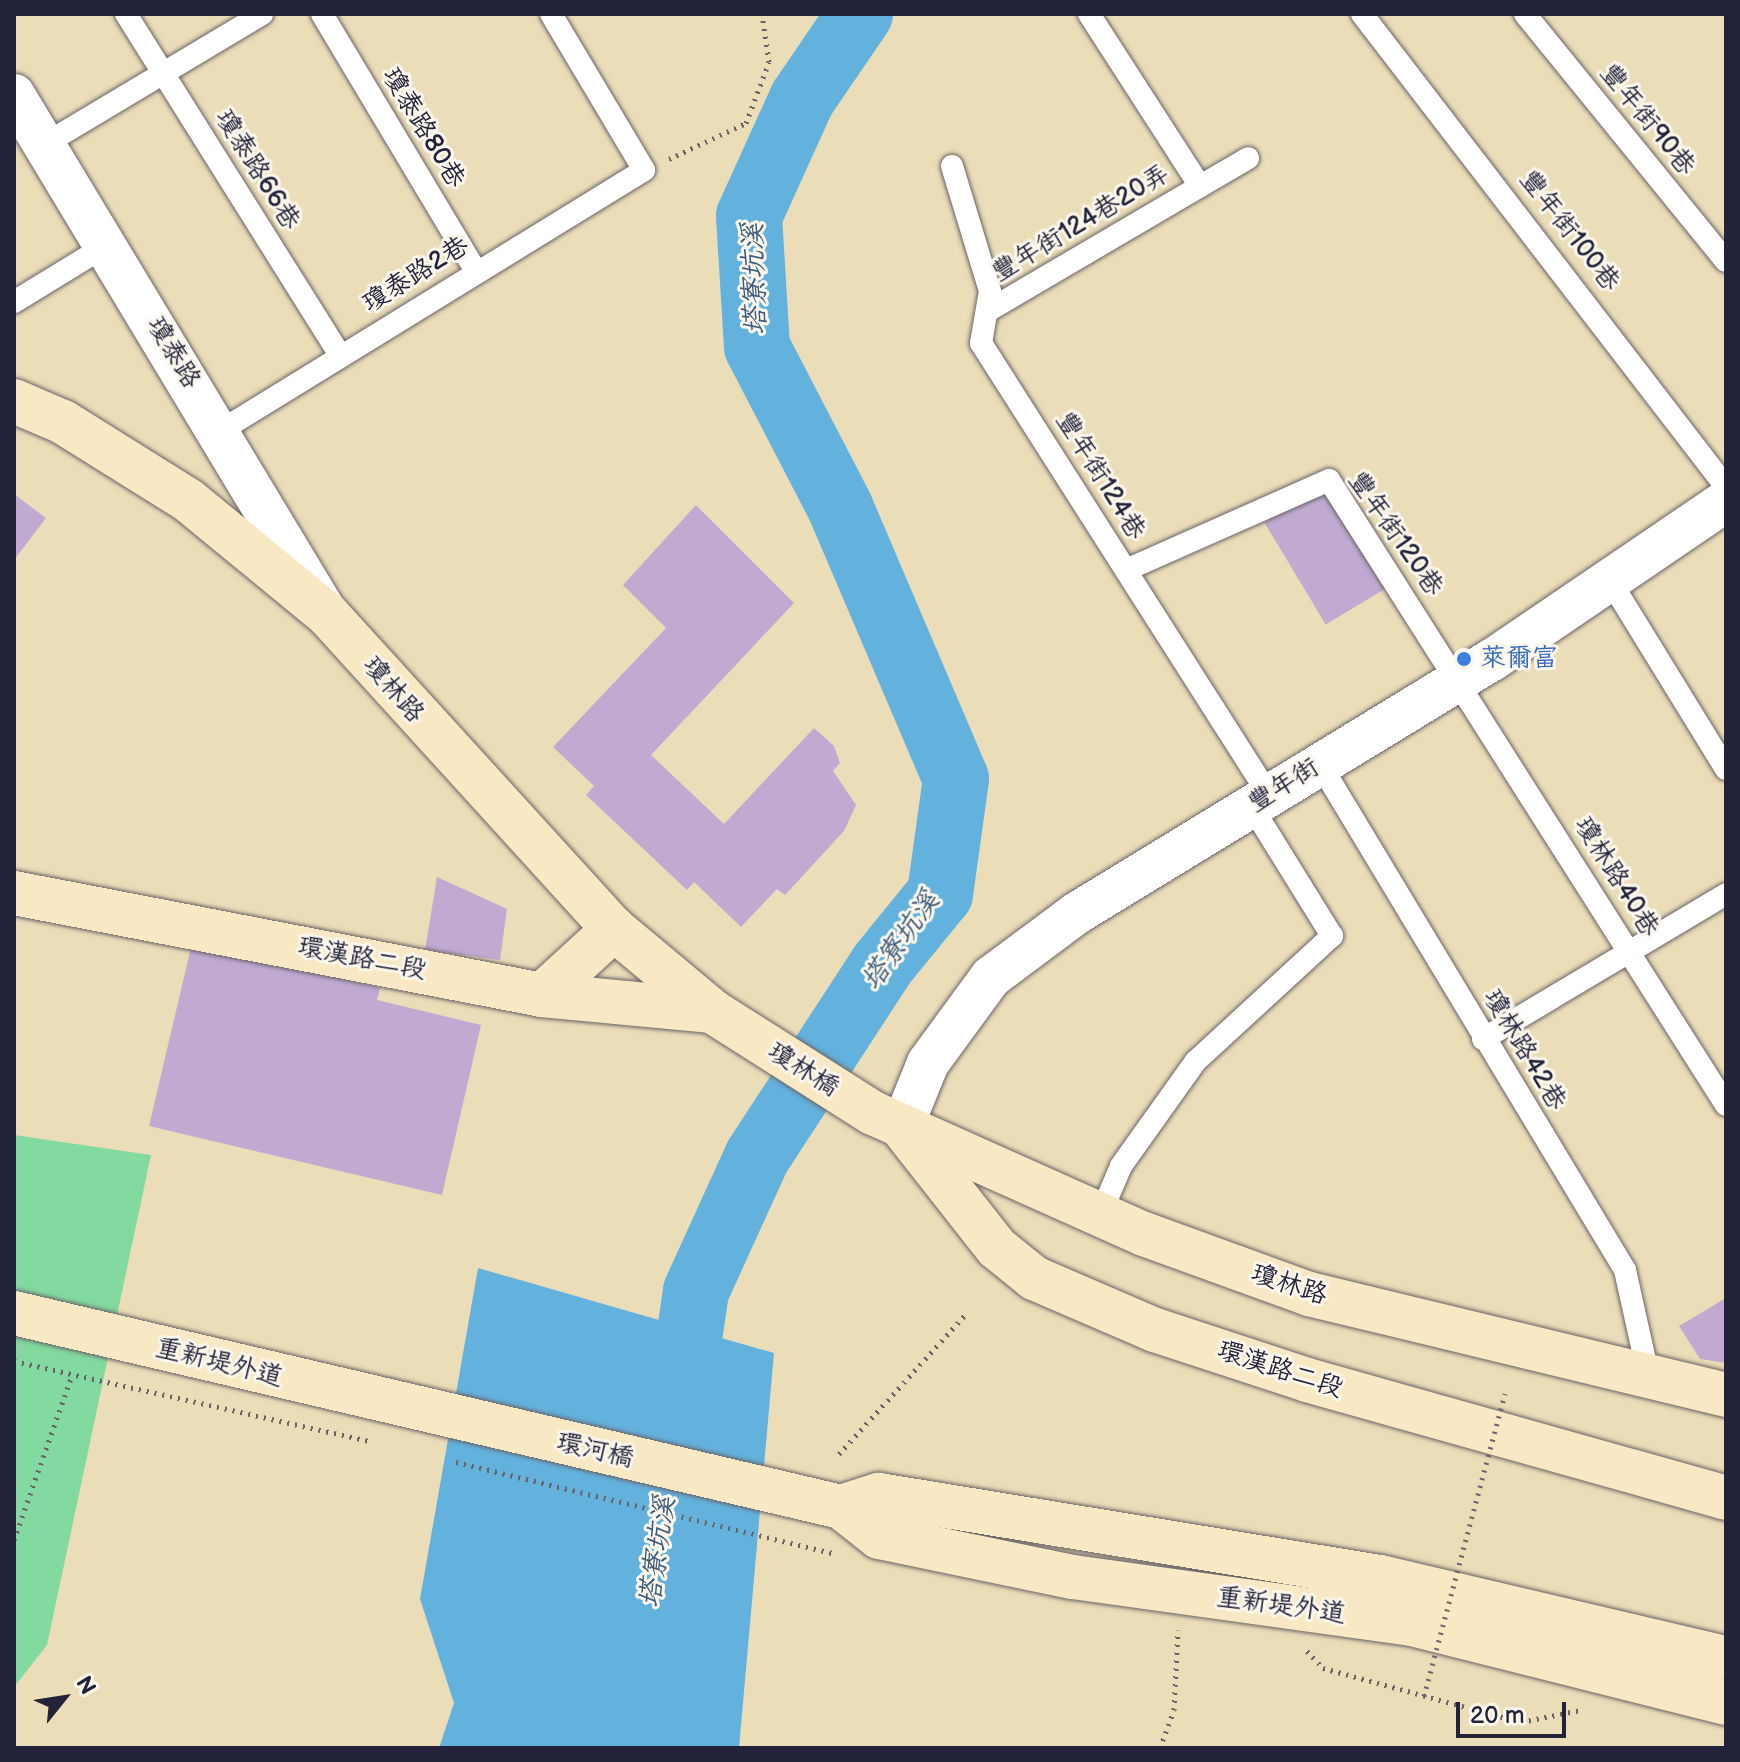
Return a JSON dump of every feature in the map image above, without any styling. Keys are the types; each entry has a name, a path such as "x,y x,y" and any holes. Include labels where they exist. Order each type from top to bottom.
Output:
{"street":[{"name":"瓊泰路","path":"14,95 220,431 327,614"},
{"name":"瓊林路","path":"14,401 63,422 188,500 327,614 614,929 723,1019"},
{"name":"豐年街","path":"888,1120 991,977 1077,913 1459,680 1726,501"},
{"name":"環漢路二段","path":"14,893 542,995 723,1019"},
{"path":"542,995 614,929"},
{"name":"瓊林橋","path":"723,1019 888,1120"},
{"name":"瓊林路","path":"888,1120 1101,1213 1309,1294 1726,1395"},
{"name":"環漢路二段","path":"888,1120 997,1248 1034,1278 1155,1330 1307,1380 1726,1498"},
{"name":"重新堤外道","path":"14,1313 424,1413"},
{"name":"環河橋","path":"424,1413 827,1504"},
{"name":"重新堤外道","path":"827,1504 879,1495 1380,1577 1726,1658"},
{"name":"重新堤外道","path":"827,1504 879,1537 1073,1577 1412,1624 1726,1703"}],"lane":[{"name":"瓊泰路66巷","path":"126,14 340,355"},
{"path":"45,144 262,14"},
{"name":"瓊泰路80巷","path":"322,14 475,270"},
{"path":"551,14 644,170"},
{"name":"豐年街124巷20弄","path":"1089,14 1200,186"},
{"name":"豐年街100巷","path":"1362,14 1726,487"},
{"name":"豐年街90巷","path":"1525,14 1726,261"},
{"name":"豐年街124巷20弄","path":"991,309 1248,158"},
{"name":"豐年街124巷","path":"952,166 991,309 981,343 1126,570 1260,801 1332,936 1196,1061 1121,1166 1101,1213"},
{"name":"瓊泰路2巷","path":"220,431 475,270 644,170"},
{"path":"14,302 107,245"},
{"name":"豐年街120巷","path":"1126,570 1329,480 1459,680"},
{"path":"1609,579 1726,769"},
{"name":"瓊林路40巷","path":"1459,680 1726,1105"},
{"name":"瓊林路42巷","path":"1320,764 1625,1270 1649,1378"},
{"path":"1483,1039 1726,894"}],"path":[{"path":"644,170 746,123 769,62 762,14"},
{"path":"839,1454 965,1315"},
{"path":"14,1361 386,1445"},
{"path":"14,1540 72,1375"},
{"path":"1424,1696 1505,1394"},
{"path":"446,1460 826,1552"},
{"path":"1160,1748 1174,1710 1179,1617"},
{"path":"1323,1668 1521,1722 1588,1708"}],"green space":[{"path":"14,1135 151,1155 47,1645 14,1687"}],"water":[{"path":"478,1268 774,1353 739,1748 439,1748 454,1703 420,1599"}],"building":[{"path":"1327,485 1388,587 1326,625 1264,523"},
{"path":"14,494 46,518 14,560"},
{"path":"696,505 794,603 651,755 724,824 814,728 834,746 840,763 833,771 856,805 844,831 785,895 777,889 741,927 694,882 687,890 586,795 594,786 553,747 666,628 623,585"},
{"path":"437,877 507,909 500,960 425,950"},
{"path":"192,943 380,988 377,1000 481,1025 442,1195 149,1126"},
{"path":"1726,1298 1726,1363 1700,1359 1679,1326"}],"waterway":[{"name":"塔寮坑溪","path":"677,1420 696,1291 757,1157 882,965 940,894 956,779 840,507 757,347 749,216 802,99 860,14"}],"place":[{"name":"萊爾富","path":"1464,659"}]}
